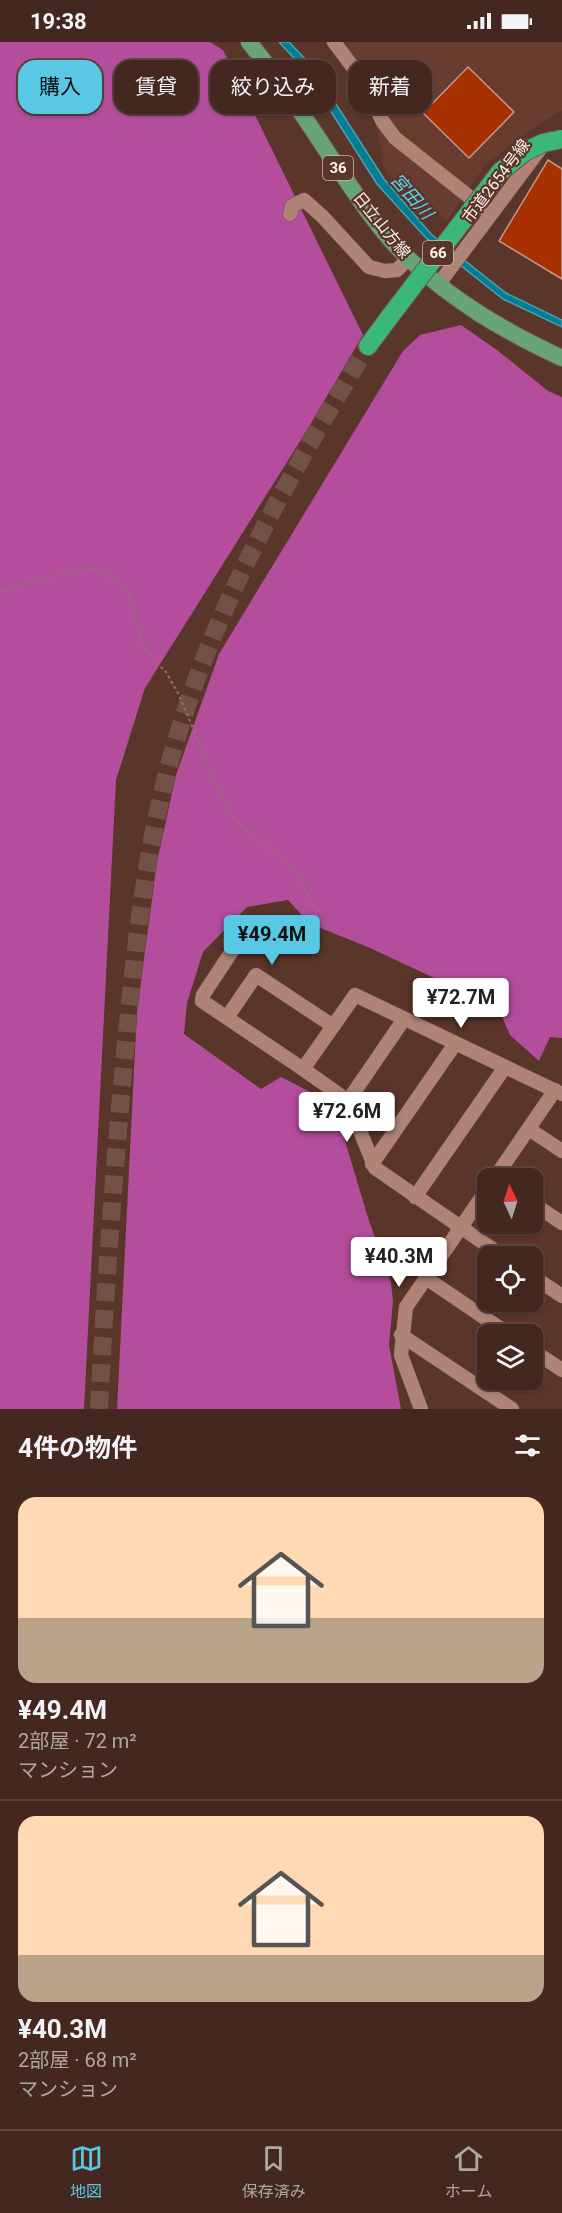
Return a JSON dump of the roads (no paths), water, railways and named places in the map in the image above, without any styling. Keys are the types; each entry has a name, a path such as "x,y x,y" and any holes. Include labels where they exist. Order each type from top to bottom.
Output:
{"highway":[{"name":"66","path":"368,346 490,183 509,163 526,151 543,143 562,139"}],"main road":[{"name":"日立山方線","path":"249,42 289,93 371,216 408,258 470,309 562,358"}],"street":[{"path":"334,42 362,78 382,122 395,138 491,214"},
{"name":"市道2654号線","path":"438,285 533,156 562,130"},
{"path":"290,214 292,206 304,200 369,267 385,271 397,270 408,258"},
{"path":"297,935 291,945 258,928 238,942 203,995 202,1001 228,1016 348,1101 375,1168 487,1246"},
{"path":"228,1016 256,975 333,1026"},
{"path":"303,1069 355,995 558,1092 502,1168"},
{"path":"348,1101 404,1018"},
{"path":"372,1164 454,1044"},
{"path":"416,1197 505,1067"},
{"path":"529,1129 562,1151"},
{"path":"421,1409 401,1355 405,1307 477,1204"},
{"path":"543,1210 562,1223"},
{"path":"426,1278 494,1324"},
{"path":"543,1283 562,1296"},
{"path":"402,1335 512,1409"},
{"path":"543,1357 562,1370"}],"water":[{"path":"279,42 289,42 306,60 296,60"},
{"path":"336,104 384,179 431,234 506,293 562,320 562,327 503,299 426,238 377,184 333,114 336,114"}],"tunnel":[{"path":"99,1409 114,1186 132,984 145,881 165,781 181,723 224,610 277,502 368,346"}],"water label":[{"name":"宮田川","path":"412,196"}]}
